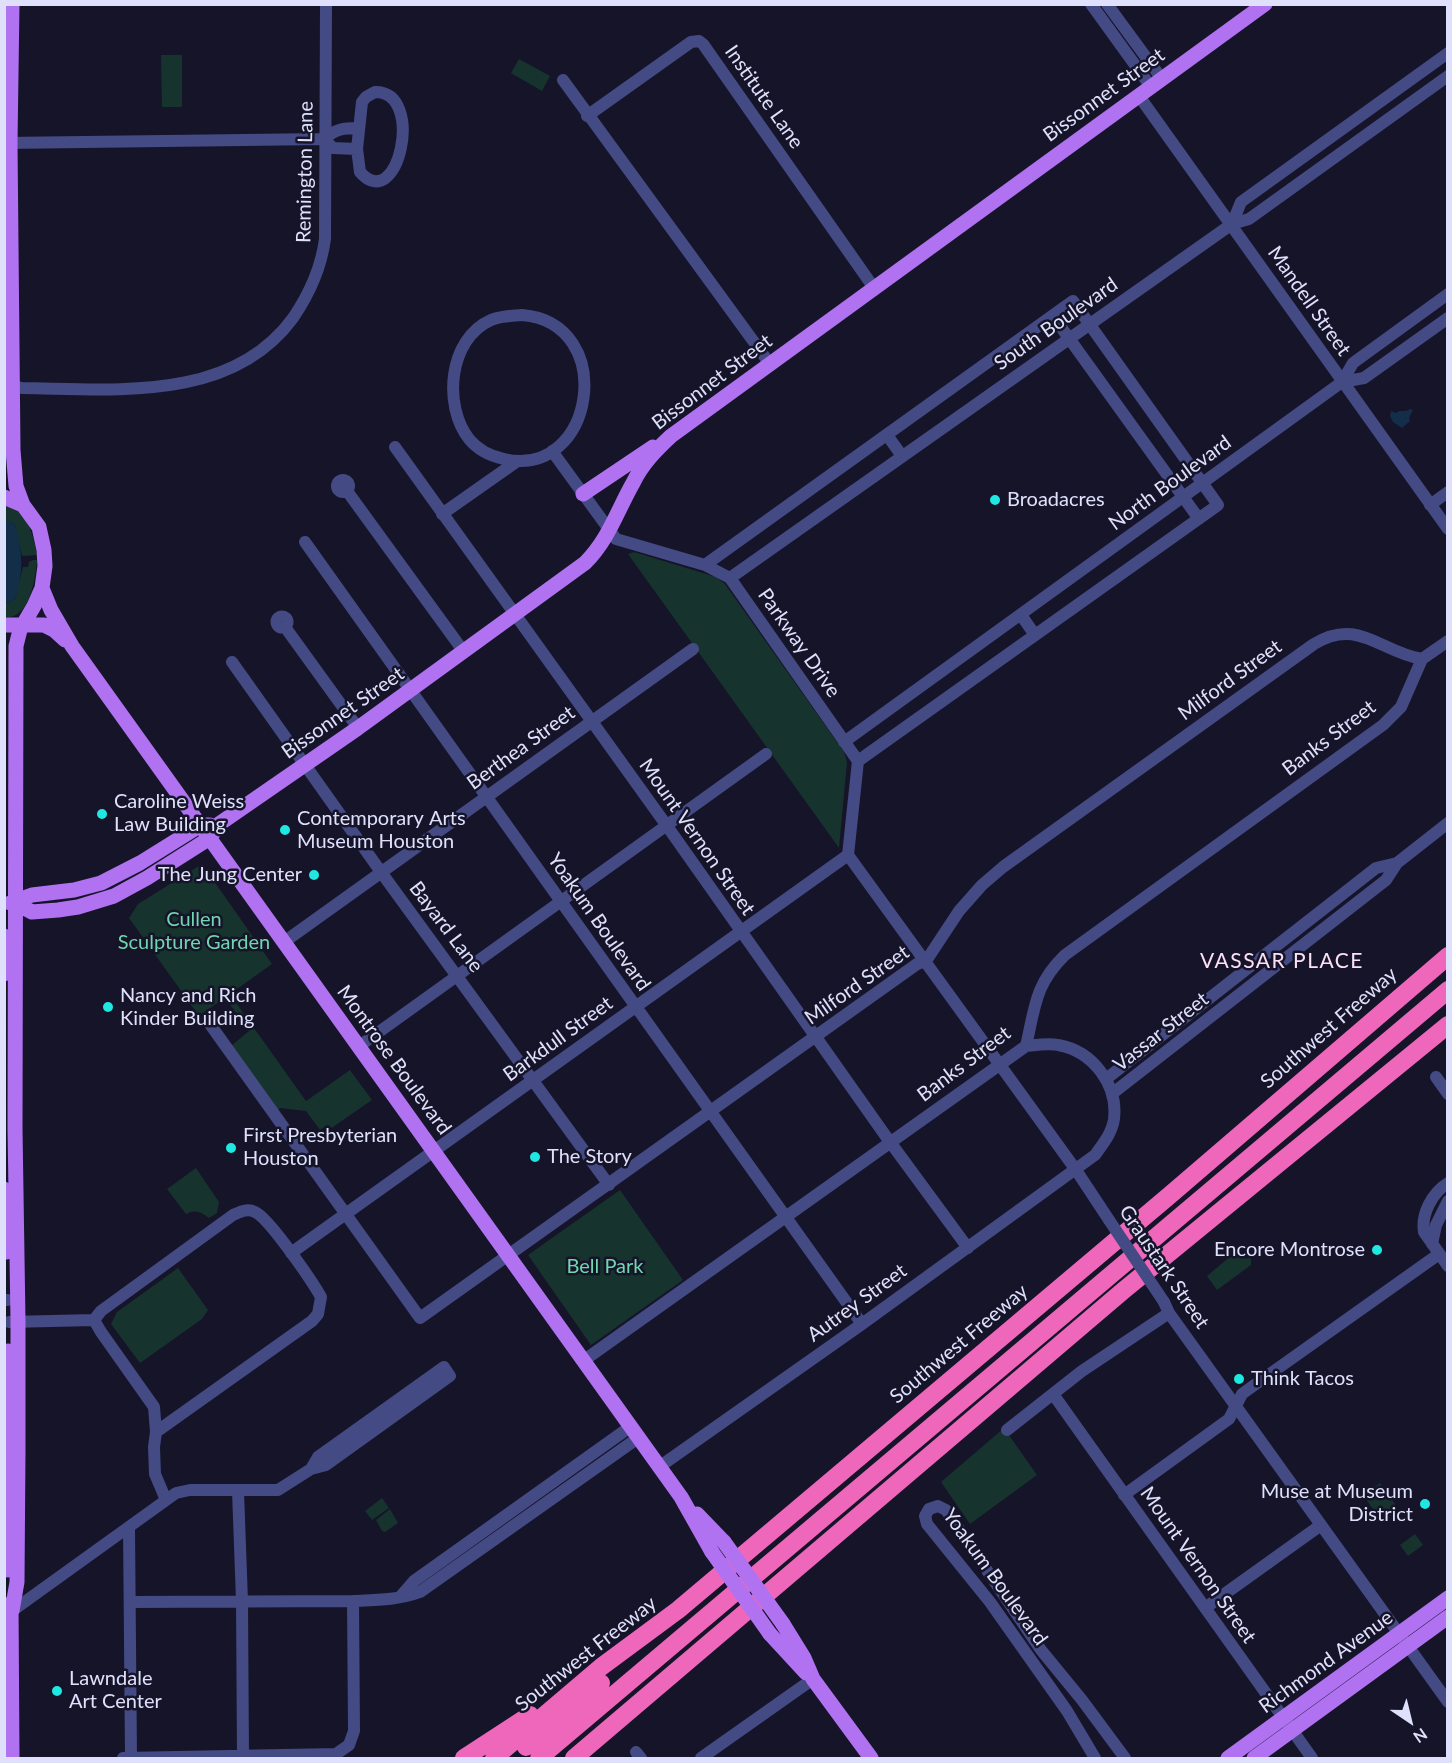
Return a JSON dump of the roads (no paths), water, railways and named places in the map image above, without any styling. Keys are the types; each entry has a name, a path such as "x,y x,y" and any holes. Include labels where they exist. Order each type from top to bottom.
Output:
{"highway":[{"name":"Southwest Freeway","path":"494,1758 601,1667 678,1610 1170,1195 1448,956"},
{"path":"539,1758 1448,990"},
{"path":"574,1758 1124,1290 1448,1025"},
{"path":"512,1758 654,1638 678,1610"},
{"path":"464,1758 601,1667"}],"main road":[{"path":"12,4 7,143 13,450 16,486 23,505 31,515 42,538 45,566 42,588 23,624 16,646 10,740 10,903 15,1128 13,1321 5,1559 12,1611"},
{"name":"Bissonnet Street","path":"10,903 32,912 78,907 114,896 147,879 210,838 219,824 305,766 585,562 599,548 649,458 671,436 1266,4"},
{"path":"583,494 629,461 671,436"},
{"path":"4,497 23,505"},
{"name":"Montrose Boulevard","path":"42,588 51,610 72,646 659,1467 718,1547 783,1624 804,1658 813,1679"},
{"name":"Montrose Boulevard","path":"4,625 44,625 54,630 72,646"},
{"path":"10,903 32,895 74,890 101,883 140,863 201,825 219,824"},
{"path":"4,936 4,975"},
{"path":"4,1189 6,1300 13,1321"},
{"path":"10,1439 16,1582 8,1669 12,1758"},
{"name":"Montrose Boulevard","path":"718,1547 770,1634 795,1663 813,1679 871,1758"},
{"name":"Richmond Avenue","path":"1228,1758 1287,1725 1403,1640 1448,1598"},
{"name":"Richmond Avenue","path":"1403,1640 1448,1617"},
{"name":"Richmond Avenue","path":"1254,1758 1287,1725"}],"street":[{"name":"Remington Lane","path":"13,386 22,388 126,388 171,386 198,381 222,373 246,361 268,345 287,326 304,302 316,278 322,258 326,216 324,139 327,65 326,4"},
{"name":"Mandell Street","path":"1091,4 1151,88"},
{"name":"Mandell Street","path":"1107,4 1151,88 1232,225 1448,529"},
{"name":"Institute Lane","path":"587,116 691,42 699,41 874,288"},
{"name":"South Boulevard","path":"1232,225 1241,202 1448,54"},
{"name":"South Boulevard","path":"730,578 1232,225 1249,219 1448,76"},
{"path":"563,80 587,116 770,363"},
{"path":"375,92 384,92 394,98 403,135 397,160 386,180 377,182 364,178 360,172 357,149 358,129 362,102 366,97 375,92"},
{"path":"7,143 324,139 342,128 358,129"},
{"path":"324,139 333,148 357,149"},
{"name":"North Boulevard","path":"844,742 1342,382 1353,363 1448,294"},
{"name":"South Boulevard","path":"705,565 1073,301 1089,324"},
{"path":"442,514 516,462 532,459 552,451 576,426 584,400 581,361 571,340 564,331 545,319 522,315 502,316 482,325 465,345 454,377 453,403 456,417 471,442 487,454 516,462"},
{"path":"1053,316 1199,519"},
{"name":"North Boulevard","path":"1342,382 1364,378 1448,318"},
{"path":"848,855 858,761 1218,504 1089,324"},
{"path":"887,435 902,456"},
{"name":"Mount Vernon Street","path":"395,447 968,1248"},
{"path":"552,451 609,530"},
{"path":"347,491 464,652"},
{"path":"1430,505 1448,492"},
{"name":"Parkway Drive","path":"609,530 616,539 705,565 730,578 858,761"},
{"name":"Yoakum Boulevard","path":"305,542 862,1324"},
{"path":"1021,615 1035,635"},
{"path":"285,627 358,728"},
{"name":"Milford Street","path":"346,1214 420,1318 917,964 926,961 959,911 982,885 1003,867 1314,644 1329,635 1348,632 1370,638 1406,656 1422,659"},
{"path":"1422,659 1448,641"},
{"name":"Berthea Street","path":"284,942 693,649"},
{"name":"Banks Street","path":"583,1361 1026,1046 1039,989 1050,969 1074,948 1383,725 1401,707 1422,659"},
{"name":"Bayard Lane","path":"232,662 381,872 609,1185"},
{"path":"358,1047 766,754"},
{"name":"Vassar Street","path":"1106,1079 1376,868 1396,862 1448,823"},
{"name":"Graustark Street","path":"848,855 1076,1170 1167,1307 1448,1702"},
{"name":"Barkdull Street","path":"291,1253 848,855"},
{"name":"Vassar Street","path":"1113,1093 1386,880 1396,862"},
{"path":"207,1020 346,1214"},
{"name":"Vassar Street","path":"1026,1046 1058,1044 1080,1053 1098,1067 1113,1093 1114,1120 1108,1137 1095,1155 1076,1170"},
{"path":"1436,1077 1448,1094"},
{"name":"Autrey Street","path":"659,1467 1076,1170"},
{"path":"1448,1183 1435,1195 1425,1216 1424,1232 1448,1266"},
{"path":"1436,1249 1436,1225 1448,1201"},
{"path":"94,1320 100,1311 243,1210 258,1213 291,1253 321,1297 318,1314 312,1321 156,1432"},
{"path":"1124,1495 1229,1419 1242,1394 1436,1249"},
{"path":"1007,1430 1167,1307"},
{"path":"13,1321 94,1320"},
{"path":"94,1320 154,1407 155,1474 166,1500"},
{"path":"12,1611 176,1493 190,1490 278,1490 311,1468 326,1464 450,1376 444,1367 318,1457 311,1468"},
{"name":"Mount Vernon Street","path":"1053,1394 1312,1758"},
{"path":"400,1596 414,1581 483,1532 634,1432"},
{"path":"130,1602 353,1601 388,1599 420,1592 491,1542 634,1432"},
{"path":"238,1491 242,1601 243,1758"},
{"name":"Yoakum Boulevard","path":"1095,1758 1066,1711 990,1602 927,1524 925,1516 929,1509 938,1506 946,1510 1041,1650 1125,1758"},
{"path":"1205,1608 1321,1525"},
{"path":"129,1528 131,1758"},
{"path":"483,1532 491,1542"},
{"path":"990,1602 1002,1594"},
{"path":"123,1758 243,1758 336,1754 350,1745 354,1731 353,1601"},
{"path":"701,1758 720,1753 813,1679"},
{"path":"1066,1711 1082,1700"}],"water":[{"path":"1413,410 1410,421 1402,428 1393,422 1390,416 1391,411 1396,413"},
{"path":"5,521 15,525 20,544 21,562 18,589 15,599 9,603 5,602"}],"place":[{"name":"Broadacres","path":"995,500"},
{"name":"Caroline Weiss Law Building","path":"102,814"},
{"name":"Contemporary Arts Museum Houston","path":"285,830"},
{"name":"The Jung Center","path":"314,875"},
{"name":"Nancy and Rich Kinder Building","path":"108,1007"},
{"name":"First Presbyterian Houston","path":"231,1148"},
{"name":"The Story","path":"535,1157"},
{"name":"Encore Montrose","path":"1377,1250"},
{"name":"Think Tacos","path":"1239,1379"},
{"name":"Muse at Museum District","path":"1425,1504"},
{"name":"Lawndale Art Center","path":"57,1691"}],"district":[{"name":"VASSAR PLACE","path":"1282,961"}],"park label":[{"name":"Cullen Sculpture Garden","path":"194,932"},
{"name":"Bell Park","path":"605,1267"}]}
